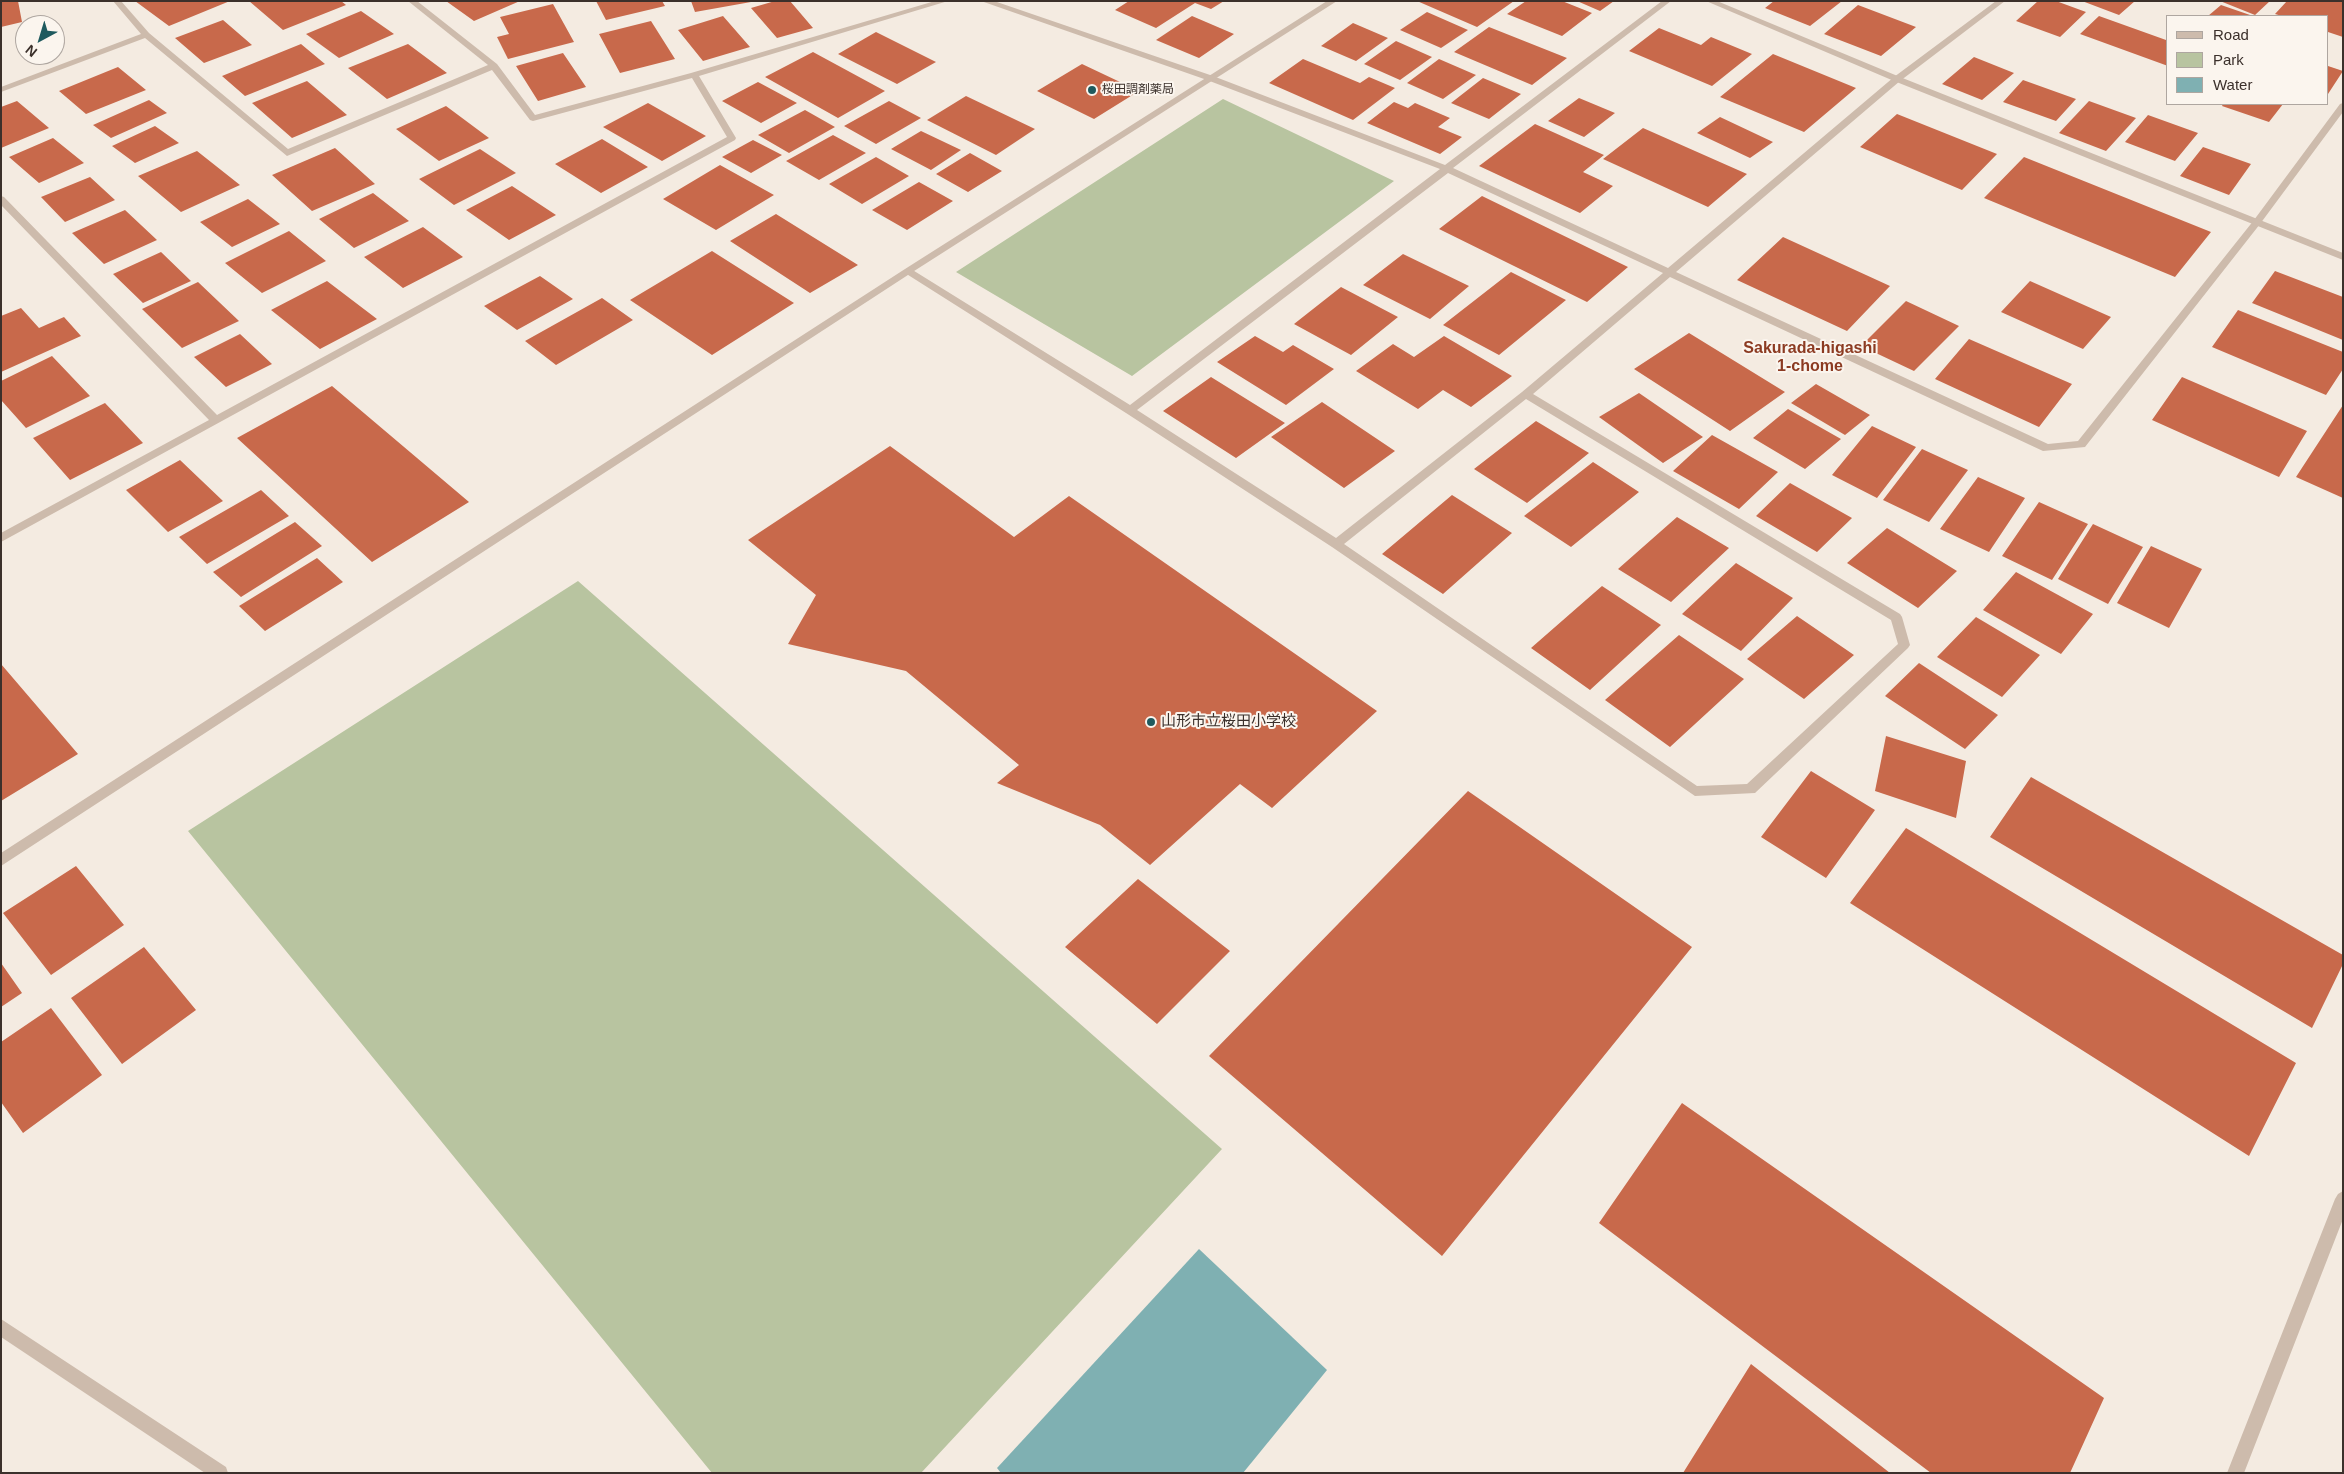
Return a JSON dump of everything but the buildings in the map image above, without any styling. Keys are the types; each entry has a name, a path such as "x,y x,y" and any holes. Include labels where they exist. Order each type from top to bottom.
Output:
{"street":[{"path":"117,1 146,35 287,153 494,66"},
{"path":"412,1 494,66 533,118 694,75 944,1"},
{"path":"985,1 1210,78 1447,169 2047,448 2082,444 2257,222 2343,106"},
{"path":"1,860 908,271 1333,1"},
{"path":"1130,410 1667,1"},
{"path":"1710,1 1897,79 2343,257"},
{"path":"1336,544 1526,394 1671,273 1897,79 2001,1"},
{"path":"1,90 146,35"},
{"path":"1,538 732,138 694,75"},
{"path":"1,199 216,421"},
{"path":"908,271 1130,410 1336,544 1696,791 1750,789 1904,645 1896,617 1526,394"},
{"path":"2235,1473 2343,1199"},
{"path":"1,1327 220,1473"}],"green space":[{"path":"1223,99 1394,181 1132,376 956,272"},
{"path":"578,581 1222,1149 921,1473 712,1473 188,831"}],"water":[{"path":"1199,1249 1327,1370 1243,1473 1001,1473 997,1468"}],"place":[{"name":"桜田調剤薬局","path":"1092,90"},
{"name":"山形市立桜田小学校","path":"1151,722"}],"district":[{"name":"Sakurada-higashi 1-chome","path":"1810,358"}]}
